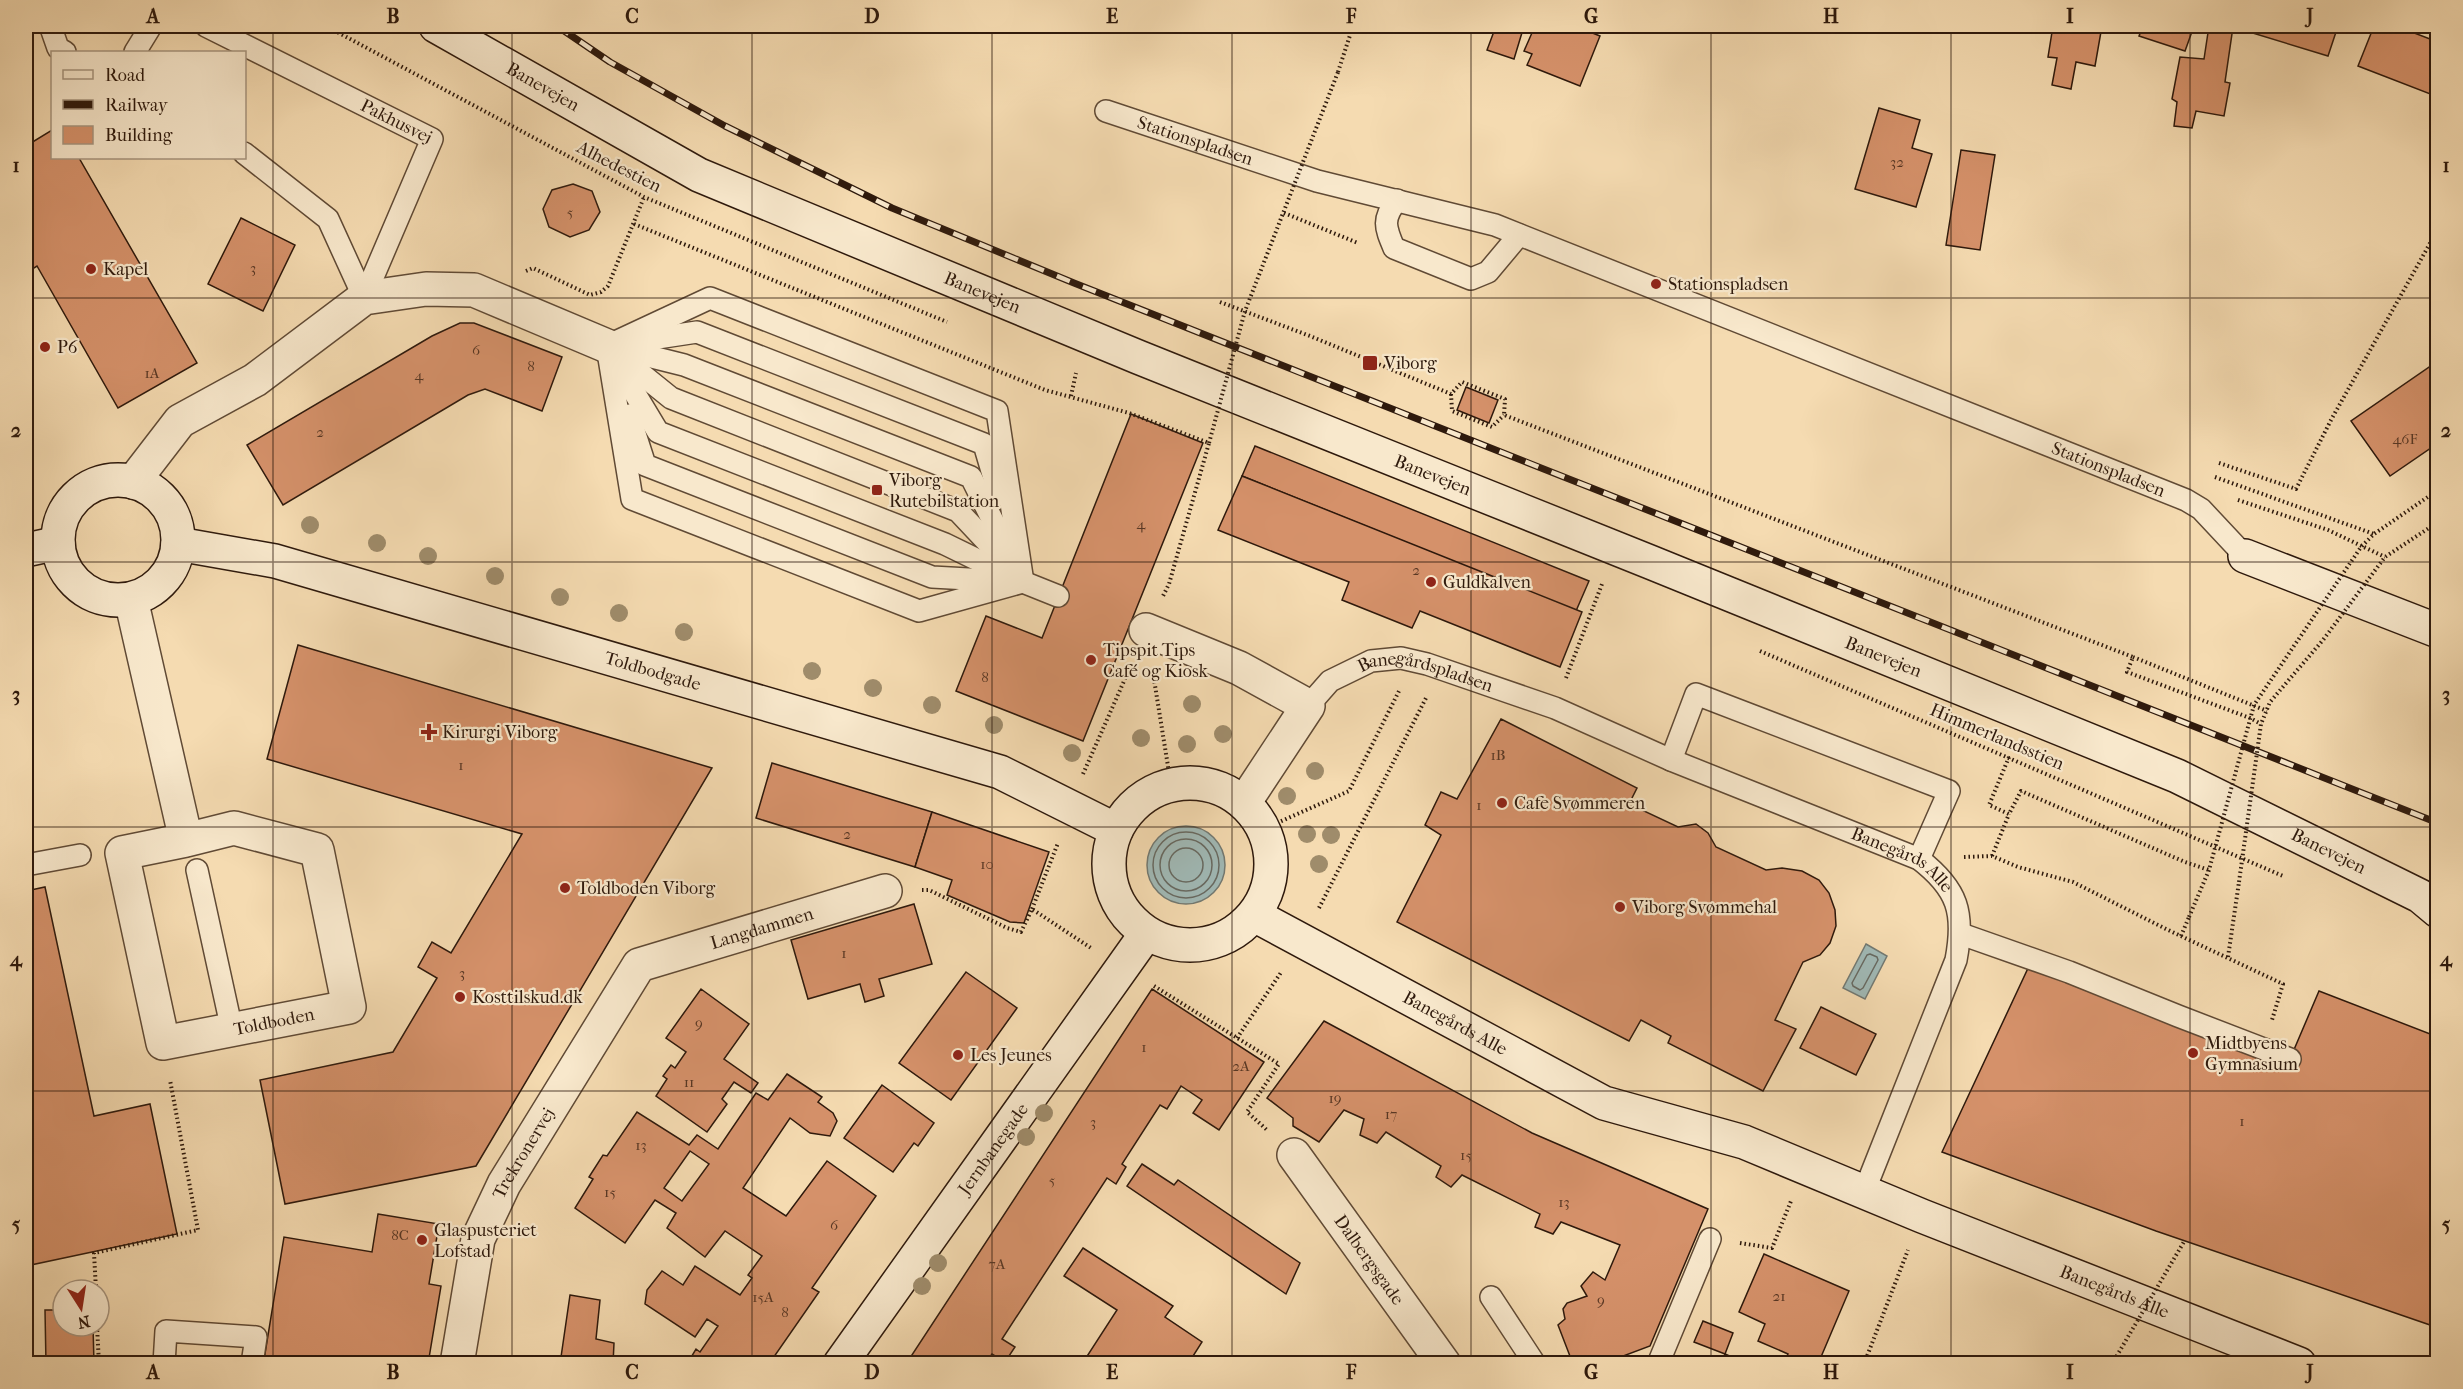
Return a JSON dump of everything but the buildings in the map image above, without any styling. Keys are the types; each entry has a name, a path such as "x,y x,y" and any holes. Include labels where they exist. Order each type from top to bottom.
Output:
{"street":[{"name":"Banevejen","path":"436,26 699,175 1138,357 1650,561 2177,776 2420,896 2438,911"},
{"name":"Pakhusvej","path":"133,482 180,421 255,380 364,298 426,289 474,290 607,346"},
{"path":"111,480 133,482 152,490 167,505 176,523 178,544 171,568 154,588 131,599 105,599 81,588 64,568 58,543 61,521 72,501 89,487 111,480"},
{"path":"26,550 58,543"},
{"name":"Toldbodgade","path":"178,544 275,561 1000,772 1116,830"},
{"path":"2245,556 2438,631"},
{"path":"131,599 192,855"},
{"path":"1138,628 1239,668 1308,706"},
{"name":"Banegårdspladsen","path":"1244,803 1308,706"},
{"path":"1190,783 1210,785 1228,792 1244,803 1264,829 1271,847 1272,873 1265,899 1256,916 1228,938 1201,946 1172,945 1146,934 1125,914 1111,888 1108,859 1116,830 1129,810 1148,794 1171,785 1190,783"},
{"name":"Toldboden","path":"234,828 317,850 349,1007 232,1030 163,1043 122,853 192,855 234,828"},
{"name":"Langdammen","path":"639,965 885,891"},
{"name":"Banegårds Alle","path":"1256,916 1604,1104 1744,1142 1922,1216 2298,1364"},
{"name":"Jernbanegade","path":"840,1364 1146,934"},
{"name":"Trekronervej","path":"457,1364 478,1239 504,1184 639,965"},
{"name":"Dalbergsgade","path":"1294,1155 1444,1364"}],"lane":[{"path":"50,26 58,48 63,51"},
{"path":"136,51 151,26"},
{"name":"Pakhusvej","path":"207,26 432,139 364,298"},
{"name":"Stationspladsen","path":"1106,111 1317,181 1496,225 2186,500 2201,509 2245,556"},
{"path":"246,155 328,219 364,298"},
{"path":"1397,200 1389,210 1385,228 1394,248 1471,279 1488,272 1519,235"},
{"path":"607,346 710,298 997,411 1023,582"},
{"path":"607,346 697,332 984,444 1023,582"},
{"path":"607,346 658,432 945,544 1023,582 1059,596"},
{"path":"607,346 671,398 958,511 1023,582"},
{"path":"607,346 684,365 971,477 1023,582"},
{"path":"607,346 645,465 932,577 1023,582"},
{"path":"607,346 632,498 919,611 1023,582"},
{"name":"Banegårdspladsen","path":"1308,706 1330,681 1371,661 1401,658 1555,708"},
{"path":"1671,760 1696,694 1950,791 1919,859"},
{"name":"Banegårds Alle","path":"1555,708 1671,760 1919,859 1939,875 1955,897 1961,934 1956,960 1864,1192"},
{"path":"26,865 80,855"},
{"path":"192,855 232,1030"},
{"path":"1961,934 2069,972 2178,1017 2290,1059"},
{"path":"1658,1364 1710,1239"},
{"path":"1491,1297 1535,1364"},
{"path":"164,1364 166,1331 256,1337 252,1364"}],"path":[{"name":"Alhedestien","path":"326,26 644,197 912,308"},
{"path":"1169,584 1200,483 1245,311 1338,72 1353,26"},
{"path":"26,102 30,105"},
{"path":"474,290 532,268 590,295 601,292 608,286 644,197"},
{"path":"1284,213 1357,244"},
{"path":"634,224 1034,386 1129,413 1209,443"},
{"path":"2219,463 2296,489 2331,420 2438,229"},
{"path":"1220,302 1451,394"},
{"path":"1071,396 1076,373"},
{"path":"1462,382 1483,390 1505,399 1504,415 1492,428 1452,411 1451,394 1462,382"},
{"path":"1504,415 2133,657 2266,711"},
{"path":"2214,477 2374,534"},
{"path":"2181,936 2209,870 2254,705 2361,547 2374,534 2438,490"},
{"path":"2230,497 2328,530 2385,558"},
{"path":"2228,957 2261,724 2270,702 2323,640 2385,558 2438,522"},
{"path":"1555,708 1603,580"},
{"path":"928,890 1007,928 1021,932 1072,808 1138,628"},
{"path":"1138,628 1171,785"},
{"name":"Himmerlandsstien","path":"1755,648 2283,876"},
{"path":"2133,657 2127,672 2261,724"},
{"path":"1264,829 1349,791 1414,662"},
{"path":"1237,1038 1303,940 1440,670"},
{"path":"2008,757 1989,805 2009,814"},
{"path":"1992,856 2021,791 2185,862 2209,870"},
{"path":"1919,859 1992,856 2018,867 2073,882 2283,984 2270,1026"},
{"path":"1032,909 1080,942 1279,1064 1247,1112 1294,1155"},
{"path":"95,1278 94,1253 198,1230 163,1043"},
{"path":"1710,1239 1772,1248 1804,1168"},
{"path":"1864,1364 1922,1216"},
{"path":"2112,1364 2185,1240"},
{"path":"98,1338 99,1364"}],"water":[{"path":"1186,826 1201,829 1214,837 1222,850 1225,865 1222,880 1214,893 1201,901 1186,904 1171,901 1158,893 1150,880 1147,865 1150,850 1158,837 1171,829"},
{"path":"1866,944 1887,956 1865,999 1843,988"}],"railway":[{"path":"557,26 610,62 725,126 892,208 1074,283 2438,823"}],"place":[{"name":"Kapel","path":"91,269"},
{"name":"Stationspladsen","path":"1656,284"},
{"name":"P6","path":"45,347"},
{"name":"Viborg","path":"1370,363"},
{"name":"Viborg Rutebilstation","path":"877,490"},
{"name":"Guldkalven","path":"1431,582"},
{"name":"Tipspit Tips Café og Kiosk","path":"1091,660"},
{"name":"Kirurgi Viborg","path":"429,732"},
{"name":"Cafe Svømmeren","path":"1502,803"},
{"name":"Toldboden Viborg","path":"565,888"},
{"name":"Viborg Svømmehal","path":"1620,907"},
{"name":"Kosttilskud.dk","path":"460,997"},
{"name":"Midtbyens Gymnasium","path":"2193,1053"},
{"name":"Les Jeunes","path":"958,1055"},
{"name":"Glaspusteriet Lofstad","path":"422,1240"}]}
